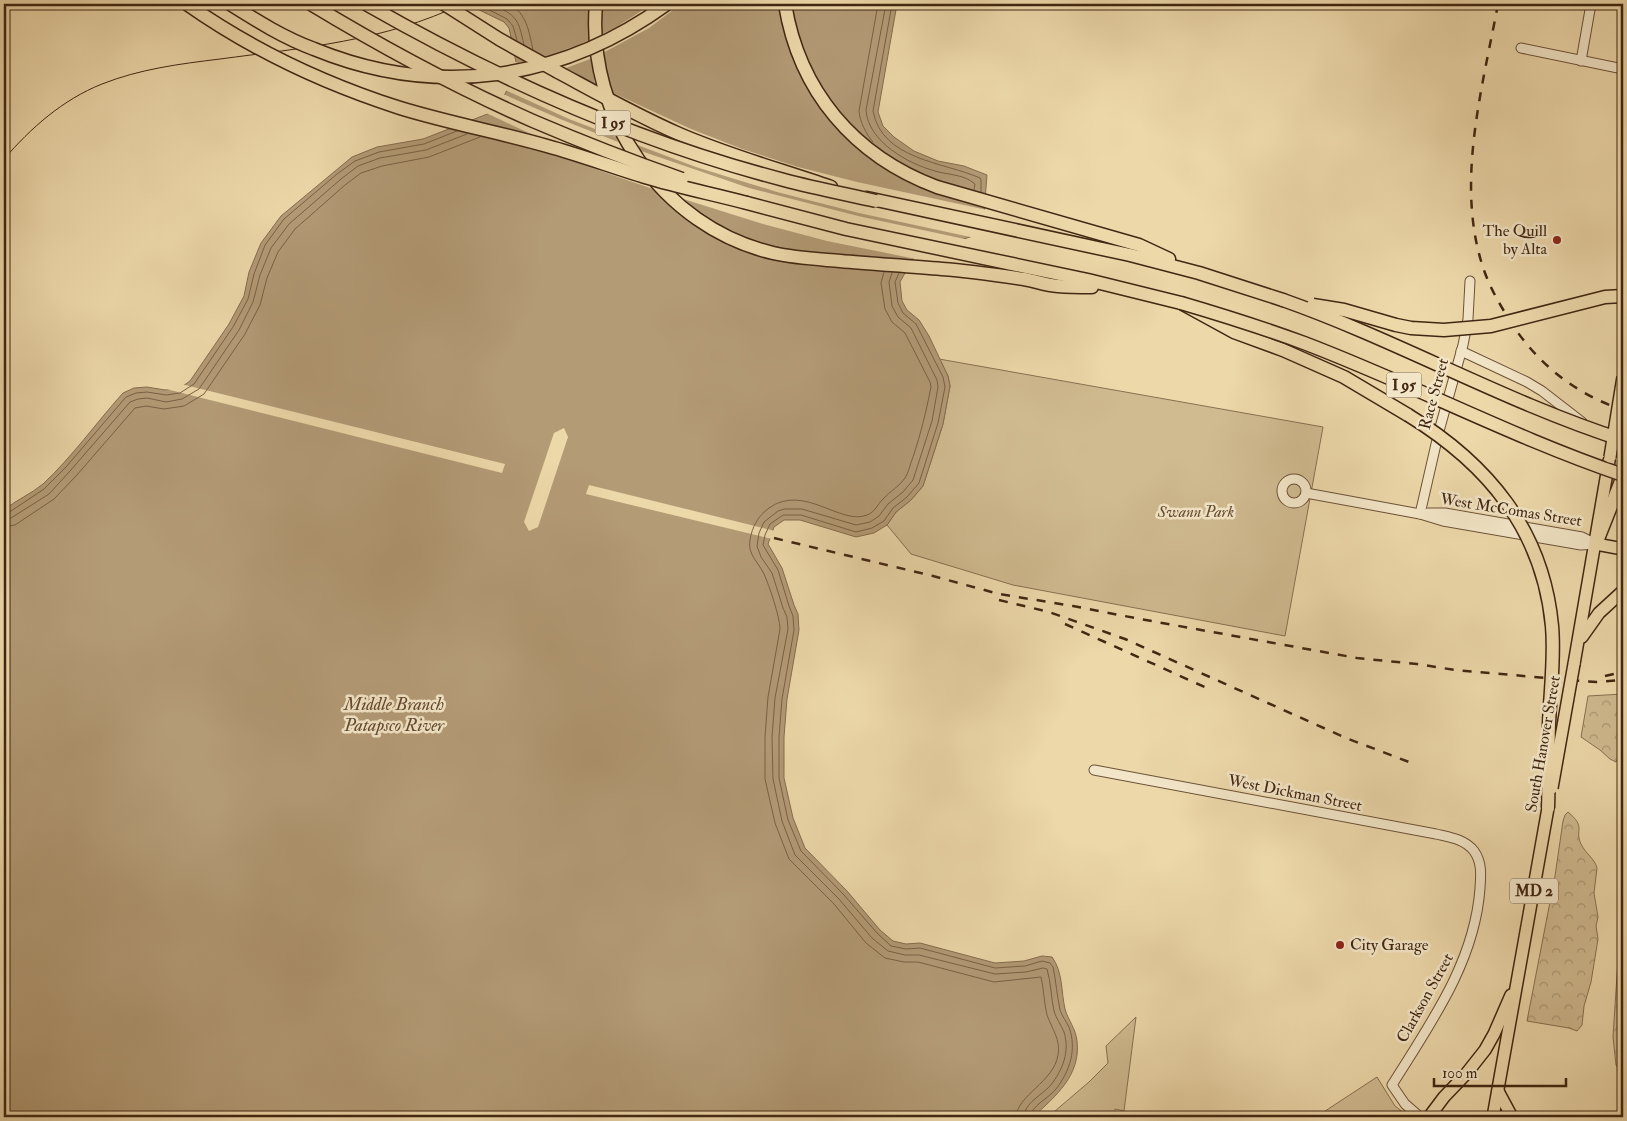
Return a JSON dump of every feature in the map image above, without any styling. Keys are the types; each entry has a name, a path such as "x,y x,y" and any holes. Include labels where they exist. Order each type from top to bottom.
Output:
{"highway":[{"path":"186,4 277,58 319,78 363,95 401,108 549,146 646,177 747,203"},
{"path":"230,4 298,43 340,59 386,71 446,78 483,75 542,66 626,31 667,4"},
{"name":"I 95","path":"311,4 405,58 518,114 616,155 747,203 864,233 1119,287 1181,303 1242,322 1303,343 1542,446 1623,476"},
{"name":"I 95","path":"366,4 478,64 568,105 697,154 767,176 1098,248 1199,273 1284,300 1375,336 1522,401 1623,440"},
{"path":"444,4 499,39 622,107 664,127 741,158 876,201"},
{"path":"596,4 595,27 598,62 605,92 622,135 638,161 667,195 691,215 729,238 757,249 799,258 963,271 1059,286 1119,287"},
{"path":"785,4 798,54 815,88 844,127 881,159 908,175 937,187 1139,245 1199,273"},
{"path":"1284,300 1344,310 1403,327 1444,330 1490,326 1605,297 1623,296"},
{"path":"1181,303 1234,332 1324,367 1383,398 1458,450 1485,475 1509,505 1540,567 1546,586 1552,620 1553,666 1549,723 1548,808"},
{"path":"1596,544 1623,476"}],"main road":[{"name":"South Hanover Street","path":"1493,1117 1596,544 1623,377"},
{"name":"West McComas Street","path":"1596,544 1623,549"},
{"path":"1578,643 1599,613 1623,591"},
{"path":"1429,1117 1444,1096 1466,1074 1485,1050 1494,1034 1519,973"},
{"path":"1498,1091 1512,1117"}],"street":[{"path":"1582,61 1592,4"},
{"path":"1521,48 1623,69"},
{"name":"Race Street","path":"1420,514 1468,319 1470,281"},
{"path":"1461,351 1527,382 1542,391 1580,422 1623,440"},
{"name":"West McComas Street","path":"1306,493 1420,514 1443,521 1580,545 1596,544"},
{"name":"West Dickman Street","path":"1094,770 1454,838 1464,842 1473,850 1480,861"},
{"name":"Clarkson Street","path":"1420,1117 1404,1104 1392,1085 1446,996 1463,962 1472,938 1477,915 1481,874 1480,861"}],"green space":[{"name":"Swann Park","path":"939,359 1323,427 1285,636 1013,585 911,554 887,525 896,512 911,500 923,486 943,424 950,386 948,376"},
{"path":"1623,694 1623,751 1616,762 1581,737 1588,696"},
{"path":"1568,812 1579,825 1581,844 1597,868 1594,893 1598,917 1596,926 1598,939 1591,982 1584,1006 1582,1025 1577,1031 1527,1021 1555,876 1563,821"},
{"path":"1623,882 1623,1077 1616,1065 1613,1037"},
{"path":"1136,1017 1124,1111 1115,1109 1114,1117 1048,1117 1108,1063 1106,1046"},
{"path":"1377,1077 1395,1106 1409,1117 1316,1117"}],"water":[{"name":"Middle Branch Patapsco River","path":"467,4 897,4 878,112 883,126 894,137 914,151 938,161 964,166 987,175 984,213 973,236 915,255 900,282 902,301 907,310 919,320 929,336 948,376 950,386 943,424 923,486 911,500 896,512 887,525 874,533 856,537 800,520 784,520 774,527 768,544 782,568 798,614 799,630 787,699 784,737 784,778 793,818 805,848 847,891 880,930 893,941 906,944 920,943 995,963 1024,961 1042,956 1052,957 1060,975 1065,1009 1077,1041 1077,1053 1075,1064 1065,1084 1033,1117 4,1117 4,510 38,488 54,474 123,393 134,388 147,387 165,390 180,388 190,381 229,324 244,296 249,272 261,243 281,216 352,157 377,147 423,139 490,113 500,104 513,78 516,62 509,28 504,22"}],"pier":[{"path":"589,4 600,4 600,35 652,4 681,4 649,28 601,54 609,91 691,129 742,149 798,167 857,182 987,210 975,238 859,213 777,192 696,167 632,143 635,149 749,188 858,216 969,240 917,257 916,259 827,241 763,224 677,197 716,226 759,245 909,272 811,266 779,261 734,246 707,233 680,214 653,189 575,162 487,136 535,136 484,112 498,102 503,94 618,142 616,137 569,119 505,90 511,77 513,61 518,63 527,61 512,51 508,37 544,57 589,40","holes":["591,59 595,84 566,68"]},
{"path":"146,384 165,388 181,384 505,464 502,473"},
{"path":"564,428 568,437 538,527 529,531 524,522 554,433"},
{"path":"589,485 775,531 772,539 586,494"}],"tram line":[{"path":"4,159 25,136 48,116 74,98 116,79 175,65 313,47 374,35 433,17 462,4"}],"railway":[{"path":"1498,4 1479,104 1471,173 1476,241 1485,273 1494,294 1514,327 1524,341 1548,366 1561,378 1591,396 1623,410"},
{"path":"774,538 933,576 999,594 1357,658 1455,670 1581,681 1623,680"},
{"path":"999,600 1049,612 1125,639 1346,738 1409,762"},
{"path":"1065,624 1209,689"},
{"path":"1605,676 1623,672"}],"place":[{"name":"The Quill by Alta","path":"1557,240"},
{"name":"City Garage","path":"1340,945"}]}
